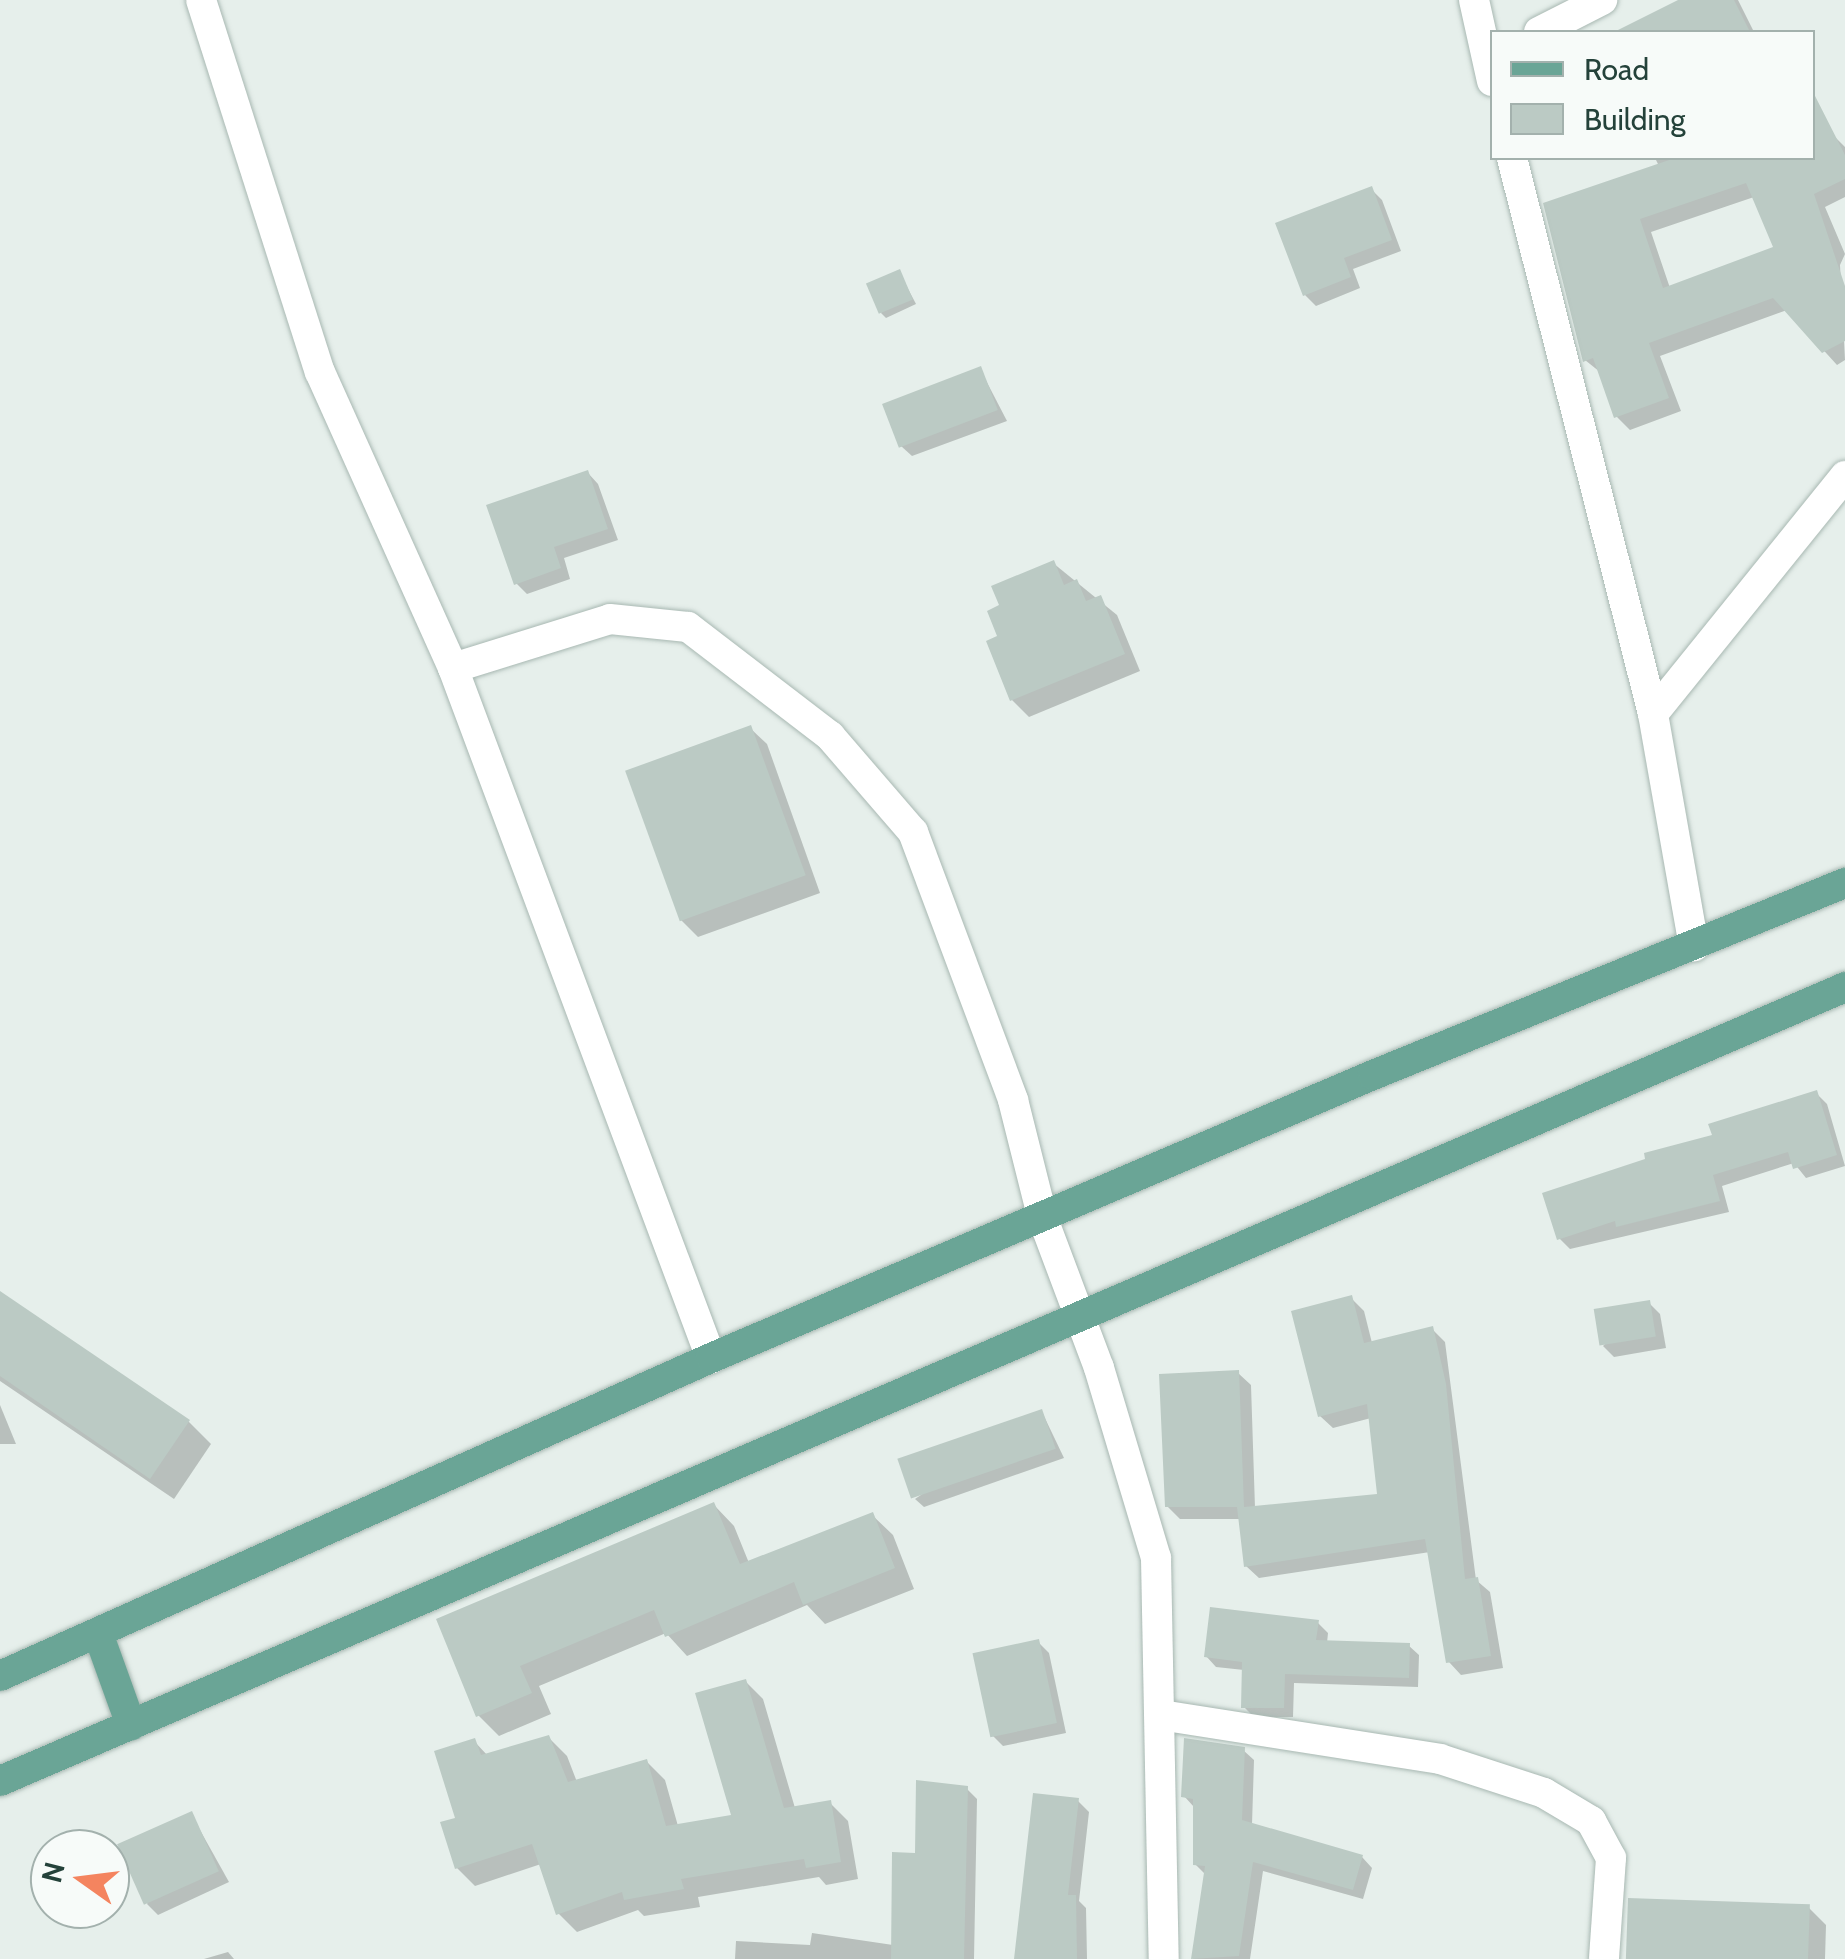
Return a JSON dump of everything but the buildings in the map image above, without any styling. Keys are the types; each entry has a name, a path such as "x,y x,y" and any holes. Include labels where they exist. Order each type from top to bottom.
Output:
{"main road":[{"path":"0,1676 99,1636 712,1358 1374,1075 1845,883"},
{"path":"0,1781 1845,987"},
{"path":"99,1636 131,1724"}],"street":[{"path":"201,0 320,372 453,668 712,1358"},
{"path":"1474,0 1490,62"},
{"path":"1544,30 1602,0"},
{"path":"1513,160 1652,714 1694,946"},
{"path":"1652,714 1845,476"},
{"path":"453,668 610,619 688,626 830,736 913,832 1013,1100 1043,1219 1156,1558 1164,1959"},
{"path":"1160,1714 1440,1758 1544,1793 1591,1821 1611,1858 1604,1959"}]}
